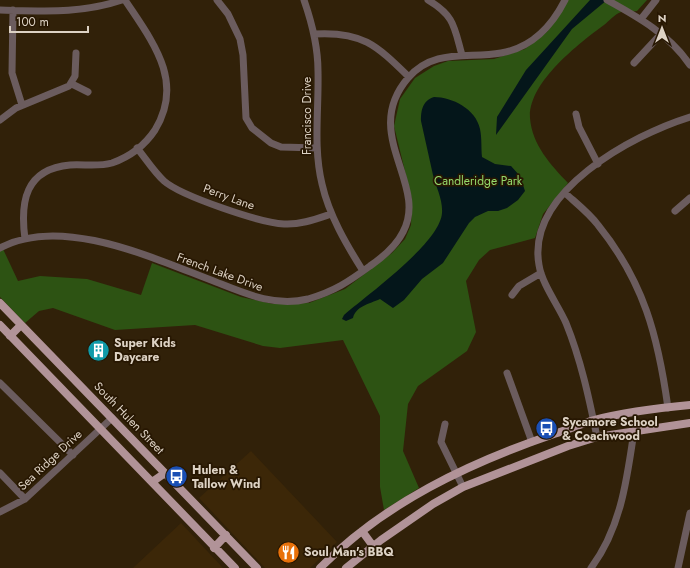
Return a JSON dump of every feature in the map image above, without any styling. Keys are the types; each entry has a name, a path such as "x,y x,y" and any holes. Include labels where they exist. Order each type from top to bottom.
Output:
{"main road":[{"name":"South Hulen Street","path":"0,303 257,568"},
{"path":"10,336 21,325"},
{"path":"0,326 101,428 214,548 235,568"},
{"path":"320,568 362,531 419,493 500,453 594,420 690,405"},
{"path":"346,568 373,546 433,504 463,487 525,462 597,437 690,423"},
{"path":"152,482 165,472"},
{"path":"362,531 373,546"},
{"path":"214,548 226,535"}],"street":[{"path":"0,10 77,11 122,0"},
{"path":"25,239 23,220 24,200 27,191 39,176 58,167 111,163 130,154 152,133 164,111 168,89 162,61 126,0"},
{"path":"216,0 228,14 240,39 243,55 246,118 252,128 271,143 281,147 317,148"},
{"name":"Francisco Drive","path":"304,0 314,34 318,70 317,148 321,182 331,214 362,272"},
{"path":"428,0 449,16 454,24 462,55"},
{"name":"French Lake Drive","path":"0,248 25,239 45,236 100,242 139,253 267,300 291,301 320,295 341,287 395,245 403,233 409,206 390,130 390,114 395,100 409,77 435,60 462,55 499,54 522,46 543,32 552,22 566,0"},
{"path":"607,0 641,19 661,34 689,60"},
{"path":"641,19 656,0"},
{"path":"13,10 12,73 22,105"},
{"path":"314,34 329,33 352,36 370,43 382,50 409,77"},
{"path":"634,63 661,34"},
{"path":"0,120 22,105 65,89 72,84 75,76 76,53"},
{"path":"72,84 88,92"},
{"path":"576,114 579,127 598,164"},
{"path":"597,437 578,353 541,272 538,256 540,234 545,219 577,180 598,164 645,135 690,117"},
{"name":"Perry Lane","path":"137,148 154,171 170,186 252,218 284,224 311,221 331,214"},
{"path":"565,193 597,223 635,280 654,330 668,408"},
{"path":"675,211 690,198"},
{"path":"512,295 519,286 541,272"},
{"path":"507,373 532,442"},
{"path":"0,383 73,455"},
{"name":"Sea Ridge Drive","path":"0,512 25,499 112,418"},
{"path":"445,424 441,442 463,487"},
{"path":"591,568 608,543 619,512 629,468 634,431"},
{"path":"0,473 25,499"},
{"path":"678,568 690,513"}],"shaded area":[{"path":"590,0 607,0 572,29 496,135 497,117 526,70"},
{"path":"434,97 448,99 455,102 468,110 474,116 480,129 482,157 495,164 511,166 520,176 525,191 518,200 507,208 498,211 488,211 475,217 469,223 443,263 422,279 404,300 393,308 380,299 360,308 353,318 346,321 342,319 344,315 401,268 429,239 438,225 442,208 421,121 423,107 427,101"},
{"path":"251,451 337,542 310,568 265,568 199,498"},
{"path":"181,523 223,568 133,568"}],"green space":[{"name":"Candleridge Park","path":"565,0 647,0 637,11 621,12 617,14 581,43 556,66 537,91 532,105 530,118 534,137 543,154 568,183 543,214 535,238 490,250 479,260 466,281 476,332 467,351 418,386 408,404 403,451 419,488 384,510 380,487 380,416 343,340 280,348 263,346 195,325 115,330 53,308 39,311 25,323 0,297 0,250 3,249 18,281 40,276 87,279 141,295 152,263 241,297 273,304 309,303 345,289 392,253 405,239 411,225 412,200 394,126 400,99 415,78 434,66 448,61 494,59 525,49 548,31"}],"place":[{"name":"Super Kids Daycare","path":"99,350"},
{"name":"Sycamore School & Coachwood","path":"547,429"},
{"name":"Hulen & Tallow Wind","path":"176,477"},
{"name":"Soul Man's BBQ","path":"289,552"}]}
